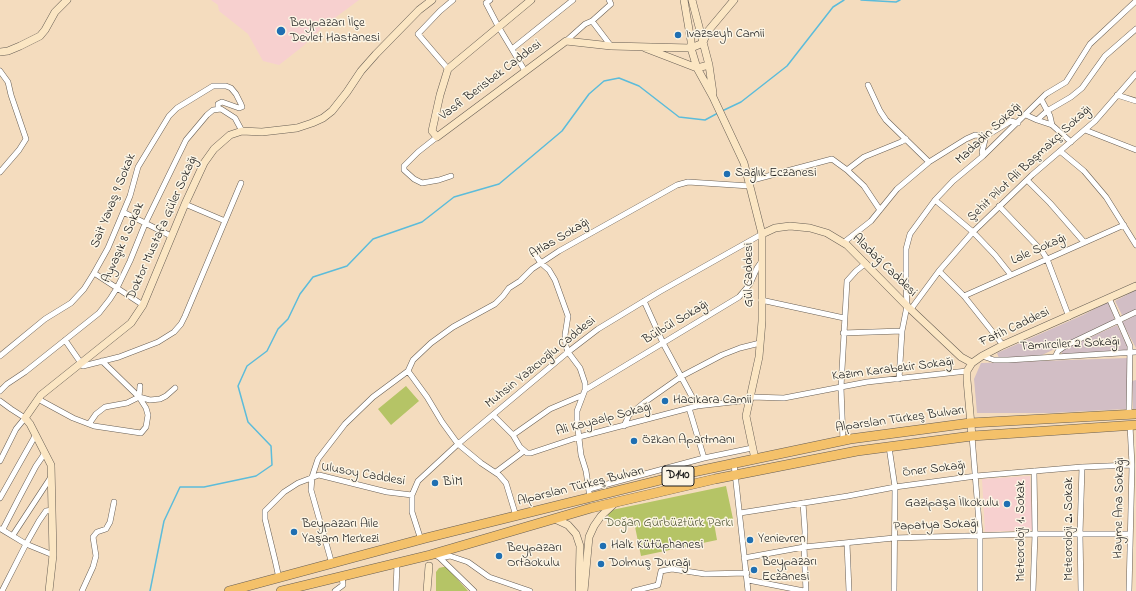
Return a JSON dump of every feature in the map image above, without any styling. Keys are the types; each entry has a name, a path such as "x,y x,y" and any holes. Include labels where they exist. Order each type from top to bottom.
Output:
{"highway":[{"name":"Alparslan Türkeş Bulvarı","path":"229,591 516,516 589,493 843,441 970,424 1132,414"},
{"name":"Alparslan Türkeş Bulvarı","path":"281,591 397,562 433,556 615,503 736,475 850,452 972,436 1133,425"},
{"path":"425,539 433,539 437,545 433,556 422,553 419,549 419,544 425,539"}],"street":[{"path":"0,52 8,51 40,36 55,12 67,0"},
{"path":"218,109 221,109 235,118 242,132 262,132 297,128 312,124 332,111 348,92 361,71 376,54 419,10 432,0"},
{"path":"453,0 418,34 448,69 530,0"},
{"path":"490,0 486,3 525,71"},
{"path":"512,49 572,0"},
{"path":"566,41 611,4 609,0"},
{"name":"Gül Caddesi","path":"684,0 692,41 691,48 697,68 713,97 744,163 762,234 762,321 759,357 746,416 755,460"},
{"name":"Gül Caddesi","path":"692,0 709,65 713,97"},
{"path":"566,41 643,48 691,48 703,43 708,31 734,0"},
{"name":"Madadin Sokağı","path":"909,308 906,285 906,249 910,234 935,200 953,181 983,156 1018,123 1046,94 1066,82 1090,44 1136,1"},
{"path":"592,20 611,46"},
{"path":"1037,120 1047,110 1071,97 1082,88 1105,56 1136,29"},
{"name":"Vasfi Berisbek Caddesi","path":"448,69 440,95 432,131 437,137 566,41"},
{"path":"643,48 697,68 709,65"},
{"path":"0,71 8,82 26,139 19,150 0,172"},
{"name":"Şehit Pilot Ali Başmakçı Sokağı","path":"899,379 902,331 909,308 973,232 1027,180 1095,121 1136,74"},
{"path":"868,85 883,115 929,162"},
{"name":"Sait Yavaş 9 Sokak","path":"0,356 45,319 71,303 84,289 108,248 130,196 138,167 169,116 177,108 213,86 226,86 231,88 236,94 242,107 239,108 222,102 218,104 218,109"},
{"path":"1117,95 1136,102"},
{"path":"1041,99 1047,110 1052,125"},
{"name":"Ayvaşık 8 Sokak","path":"0,392 7,384 99,313 116,288 130,261 144,224 186,140 207,115 213,110 218,109"},
{"path":"1026,115 1052,125 1071,142"},
{"path":"843,242 868,224 897,189 929,162 975,135 986,136 1010,121 1018,123"},
{"path":"1085,130 1136,150"},
{"name":"Doktor Mustafa Güler Sokağı","path":"0,461 16,430 41,395 130,322 143,305 171,236 204,163 214,149 230,135 242,132"},
{"path":"983,156 982,152 986,136"},
{"path":"437,137 418,152 404,166 404,170 414,179 422,183 451,176"},
{"path":"880,210 864,186 847,170 864,157 906,139"},
{"path":"1060,151 1084,171 1106,197 1136,245"},
{"name":"Atlas Sokağı","path":"408,371 413,360 431,342 453,326 495,304 509,288 520,281 532,269 559,251 677,185 688,182 750,184 832,159 847,170"},
{"path":"1027,180 1050,203 1084,242"},
{"path":"65,340 83,366 118,357 158,342 174,332 185,316 241,183"},
{"path":"935,200 973,232 995,255 1011,275"},
{"path":"185,204 225,222"},
{"path":"999,206 1042,251 1047,259 1069,317"},
{"path":"123,212 144,224 171,236"},
{"name":"Lale Sokağı","path":"964,296 1124,225"},
{"name":"Aladağ Caddesi","path":"762,234 775,228 790,226 810,228 827,233 843,242 961,358 972,363"},
{"path":"1130,234 1136,230"},
{"name":"Muhsin Yazıcıoğlu Caddesi","path":"412,495 418,481 458,444 568,352 598,330 644,301 762,234"},
{"path":"532,250 541,263 549,270 555,280 568,316 565,335 566,346 568,352 580,368 585,383 584,393 577,411 581,454 589,493 704,458 752,448"},
{"name":"Bülbül Sokağı","path":"513,435 550,409 584,393 739,297 750,284 762,260"},
{"path":"843,441 841,387 847,281 866,263"},
{"path":"939,271 964,296 1003,345"},
{"path":"94,273 143,305"},
{"name":"Fatih Caddesi","path":"967,371 972,363 1003,345 1136,286"},
{"path":"1109,298 1133,353 1132,414"},
{"path":"761,300 844,318"},
{"path":"644,301 663,343 697,406"},
{"path":"1055,357 1058,351 1065,346 1136,312"},
{"path":"844,333 902,331"},
{"path":"624,426 629,415 682,376 722,355 740,348 760,343"},
{"name":"Tamirciler 2 Sokağı","path":"982,356 994,360 1008,360 1133,353"},
{"path":"38,399 73,418 89,424 141,433 146,426 148,415 146,408 139,397 102,361"},
{"path":"408,371 427,396 442,422 458,444 481,463 496,472 506,483 516,516"},
{"name":"Ulusoy Caddesi","path":"408,371 373,397 345,424 318,458 312,477 319,476 387,492 412,495"},
{"path":"967,371 980,535 980,591"},
{"name":"Kazım Karabekir Sokağı","path":"750,398 784,398 867,382 967,371"},
{"path":"139,397 140,386"},
{"path":"89,424 100,410 127,403 139,397 150,400 160,399 175,388"},
{"name":"Ali Kayaalp Sokağı","path":"524,451 531,453 579,437 697,406 750,398"},
{"path":"0,401 25,418 30,424 51,465 53,555 49,591"},
{"path":"689,408 704,458"},
{"path":"493,415 513,435 524,451 496,472"},
{"name":"Hayme Ana Sokağı","path":"1129,591 1133,425"},
{"path":"0,498 35,436"},
{"path":"888,447 895,487 894,591"},
{"path":"45,454 36,466 1,529 26,544 53,555"},
{"path":"734,464 744,558 748,580 748,591"},
{"name":"Öner Sokağı","path":"740,513 895,487 976,476 1082,467 1132,465"},
{"name":"Meteoroloji 2. Sokak","path":"1081,591 1080,534 1082,467"},
{"name":"Meteoroloji 1. Sokak","path":"1033,591 1034,471"},
{"path":"13,535 52,475"},
{"path":"279,578 264,519 266,511 284,492 298,483 312,477 312,490 332,564"},
{"path":"412,495 412,512 425,539"},
{"path":"82,591 93,567 96,556 93,537 97,532 106,529 110,522 114,502"},
{"path":"584,591 589,537 597,521 615,503"},
{"path":"748,580 805,591 805,532 803,503"},
{"path":"2,591 26,544 46,511 52,510"},
{"path":"556,519 568,525 576,534 580,546 579,591"},
{"name":"Papatya Sokağı","path":"744,558 804,546 894,538 1034,534 1130,534"},
{"path":"847,543 849,591"},
{"path":"427,591 429,566 433,556"},
{"path":"433,556 474,591"},
{"path":"433,556 450,556 468,562 489,577 530,591"},
{"path":"396,591 397,562"},
{"path":"634,591 658,585 661,571 672,569 705,574 747,573"},
{"path":"335,591 343,585 342,576"}],"shaded area":[{"name":"Beypazarı İlçe Devlet Hastanesi","path":"211,0 359,0 324,26 302,47 279,65 263,61 248,34 219,11 218,5"},
{"path":"1136,290 1136,311 1123,317 1115,301"},
{"path":"1108,302 1115,320 1040,356 999,358 997,353 1083,315"},
{"path":"1136,315 1136,348 1122,322"},
{"path":"1117,325 1129,350 1063,355 1061,351"},
{"path":"1128,358 1129,398 1126,409 1050,413 977,413 974,379 981,363"},
{"path":"1136,380 1136,409 1133,409 1132,381"},
{"name":"Gazipaşa İlkokulu","path":"1030,476 1033,530 985,532 982,479"}],"green space":[{"path":"406,386 419,401 391,425 378,409"},
{"name":"Doğan Gürbüztürk Parkı","path":"726,486 733,519 714,523 717,540 641,556 633,517 610,522 607,511"},
{"path":"446,567 468,591 436,591 436,572 439,568"}],"waterway":[{"path":"722,111 741,102 787,66 833,7 844,0"},
{"path":"861,0 896,2 900,0"},
{"path":"150,591 164,521 180,487 204,487 256,476 272,465 271,446 248,422 238,386 247,366 267,351 278,329 288,319 300,294 313,277 347,266 373,239 422,222 454,197 499,184 562,131 589,94 604,81 619,78 639,86 679,117 705,120 718,113"}],"place":[{"name":"Beypazarı İlçe Devlet Hastanesi","path":"281,31"},
{"name":"Ivazseyh Camii","path":"678,35"},
{"name":"Sağlık Eczanesi","path":"727,174"},
{"name":"Hacıkara Camii","path":"665,401"},
{"name":"Özkan Apartmanı","path":"634,441"},
{"name":"BİM","path":"435,483"},
{"name":"Gazipaşa İlkokulu","path":"1007,504"},
{"name":"Beypazarı Aile Yaşam Merkezi","path":"294,532"},
{"name":"Yenievren","path":"750,540"},
{"name":"Halk Kütüphanesi","path":"603,546"},
{"name":"Beypazarı Ortaokulu","path":"499,556"},
{"name":"Dolmuş Durağı","path":"601,564"},
{"name":"Beypazarı Eczanesi","path":"754,570"}]}
